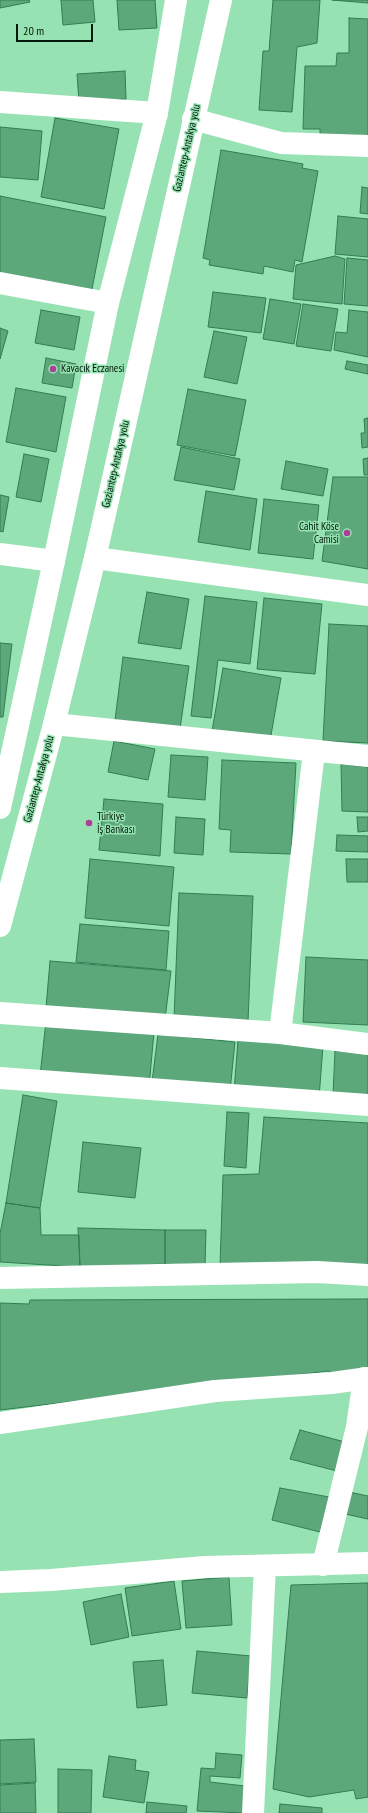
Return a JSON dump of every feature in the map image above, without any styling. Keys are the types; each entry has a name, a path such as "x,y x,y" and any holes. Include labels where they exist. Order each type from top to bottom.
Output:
{"street":[{"path":"0,808 54,562 108,304 157,113 176,0"},
{"name":"Gaziantep-Antakya yolu","path":"0,926 54,724 95,558 221,0"},
{"path":"0,102 157,113"},
{"path":"193,120 281,143 368,146"},
{"path":"0,283 108,304"},
{"path":"0,554 54,562"},
{"path":"95,558 368,594"},
{"path":"54,724 314,752 368,756"},
{"path":"280,1033 314,752"},
{"path":"0,1013 280,1033 368,1044"},
{"path":"0,1078 368,1105"},
{"path":"0,1278 318,1272 368,1276"},
{"path":"0,1423 215,1391 332,1383 366,1378 357,1427 323,1565"},
{"path":"0,1582 205,1567 368,1563"},
{"path":"253,1813 265,1566"}],"building":[{"path":"0,0 29,0 30,2 0,8"},
{"path":"61,0 93,0 95,22 63,25"},
{"path":"117,0 155,0 157,28 119,30"},
{"path":"273,0 320,0 317,43 297,47 292,112 259,110 263,51 269,51"},
{"path":"332,0 368,0 368,3"},
{"path":"349,18 368,19 368,136 320,134 320,129 303,129 305,66 336,66 337,53 349,53"},
{"path":"125,71 126,99 79,102 77,74"},
{"path":"55,118 119,129 104,209 41,197"},
{"path":"0,127 42,131 38,180 0,177"},
{"path":"221,150 303,164 302,168 318,171 302,262 295,260 293,272 264,266 263,274 209,265 210,260 203,258"},
{"path":"362,187 368,188 368,214 360,213"},
{"path":"0,196 106,217 91,294 0,276"},
{"path":"338,216 368,219 368,257 335,254"},
{"path":"335,256 345,259 342,304 293,299 296,265"},
{"path":"347,258 368,260 368,306 344,304"},
{"path":"213,292 266,298 261,333 208,327"},
{"path":"270,299 301,304 294,344 263,339"},
{"path":"303,304 338,309 331,351 296,346"},
{"path":"41,310 80,317 74,350 35,343"},
{"path":"349,310 368,312 368,357 334,350 336,332 347,333"},
{"path":"0,328 8,331 0,359"},
{"path":"214,331 247,337 237,384 204,377"},
{"path":"46,358 76,364 72,388 42,383"},
{"path":"347,361 368,365 368,374 345,369"},
{"path":"16,388 66,397 56,452 6,442"},
{"path":"188,389 246,400 235,456 177,445"},
{"path":"368,418 368,447 362,448 361,433 365,433 364,419"},
{"path":"181,447 240,459 234,490 174,480"},
{"path":"24,454 49,459 41,502 16,497"},
{"path":"368,458 368,475 364,475 363,459"},
{"path":"286,461 328,469 323,496 281,489"},
{"name":"Cahit Köse Camisi","path":"333,477 368,477 368,569 322,561"},
{"path":"206,491 257,499 250,550 198,542"},
{"path":"0,495 9,497 3,532 0,531"},
{"path":"264,499 319,505 313,559 258,553"},
{"path":"147,592 189,599 181,649 138,643"},
{"path":"205,596 257,602 250,664 218,660 211,718 191,716"},
{"path":"264,598 322,604 315,674 257,669"},
{"path":"329,624 368,626 368,743 323,741"},
{"path":"0,643 12,644 3,717 0,717"},
{"path":"123,657 189,666 180,729 115,720"},
{"path":"223,668 281,678 270,741 212,731"},
{"path":"114,741 155,749 148,780 108,772"},
{"path":"171,755 208,757 205,800 168,797"},
{"path":"222,760 296,763 291,854 230,852 231,830 219,829"},
{"path":"341,764 368,767 368,812 342,811"},
{"path":"104,799 163,804 160,856 99,850"},
{"path":"176,817 205,819 203,855 174,853"},
{"path":"357,817 368,817 368,831 358,832"},
{"path":"337,835 368,836 368,852 336,851"},
{"path":"90,859 174,867 169,926 85,918"},
{"path":"346,859 368,859 368,882 347,882"},
{"path":"179,893 253,896 248,1022 174,1019"},
{"path":"80,924 169,931 166,970 76,962"},
{"path":"306,957 368,960 368,1025 303,1022"},
{"path":"50,961 171,971 165,1019 46,1008"},
{"path":"46,1021 154,1032 149,1087 40,1076"},
{"path":"158,1034 235,1042 230,1091 152,1082"},
{"path":"238,1040 323,1046 319,1098 234,1092"},
{"path":"335,1051 368,1053 368,1097 333,1095"},
{"path":"23,1095 57,1101 40,1208 6,1203"},
{"path":"227,1112 249,1113 246,1168 224,1166"},
{"path":"264,1117 368,1123 368,1265 220,1266 223,1175 259,1174"},
{"path":"83,1142 141,1148 135,1198 78,1192"},
{"path":"6,1203 40,1208 41,1235 79,1235 80,1267 0,1262 0,1234"},
{"path":"78,1228 165,1230 165,1264 80,1267"},
{"path":"165,1230 206,1230 205,1266 165,1264"},
{"path":"368,1299 368,1370 330,1377 329,1371 0,1410 0,1303 29,1304 30,1300"},
{"path":"300,1430 345,1442 337,1471 290,1459"},
{"path":"280,1488 329,1497 320,1532 272,1520"},
{"path":"349,1492 368,1496 368,1519 345,1514"},
{"path":"229,1577 232,1625 186,1628 182,1581"},
{"path":"174,1581 181,1629 132,1636 125,1588"},
{"path":"368,1583 368,1797 356,1799 354,1790 309,1797 273,1789 291,1585"},
{"path":"121,1594 129,1637 91,1645 83,1602"},
{"path":"197,1651 251,1656 247,1698 192,1693"},
{"path":"163,1660 167,1705 137,1708 133,1662"},
{"path":"34,1739 36,1782 0,1784 0,1740"},
{"path":"216,1753 242,1755 240,1778 210,1776 210,1782 245,1786 243,1813 197,1811 201,1768 215,1769"},
{"path":"109,1756 136,1760 135,1770 149,1772 144,1803 103,1797"},
{"path":"58,1769 92,1770 91,1813 58,1813"},
{"path":"35,1783 36,1813 0,1813 0,1785"},
{"path":"147,1802 187,1806 186,1813 146,1813"},
{"path":"280,1804 322,1808 322,1813 279,1813"}],"place":[{"name":"Kavacık Eczanesi","path":"53,369"},
{"name":"Cahit Köse Camisi","path":"347,533"},
{"name":"Türkiye İş Bankası","path":"89,823"}]}
